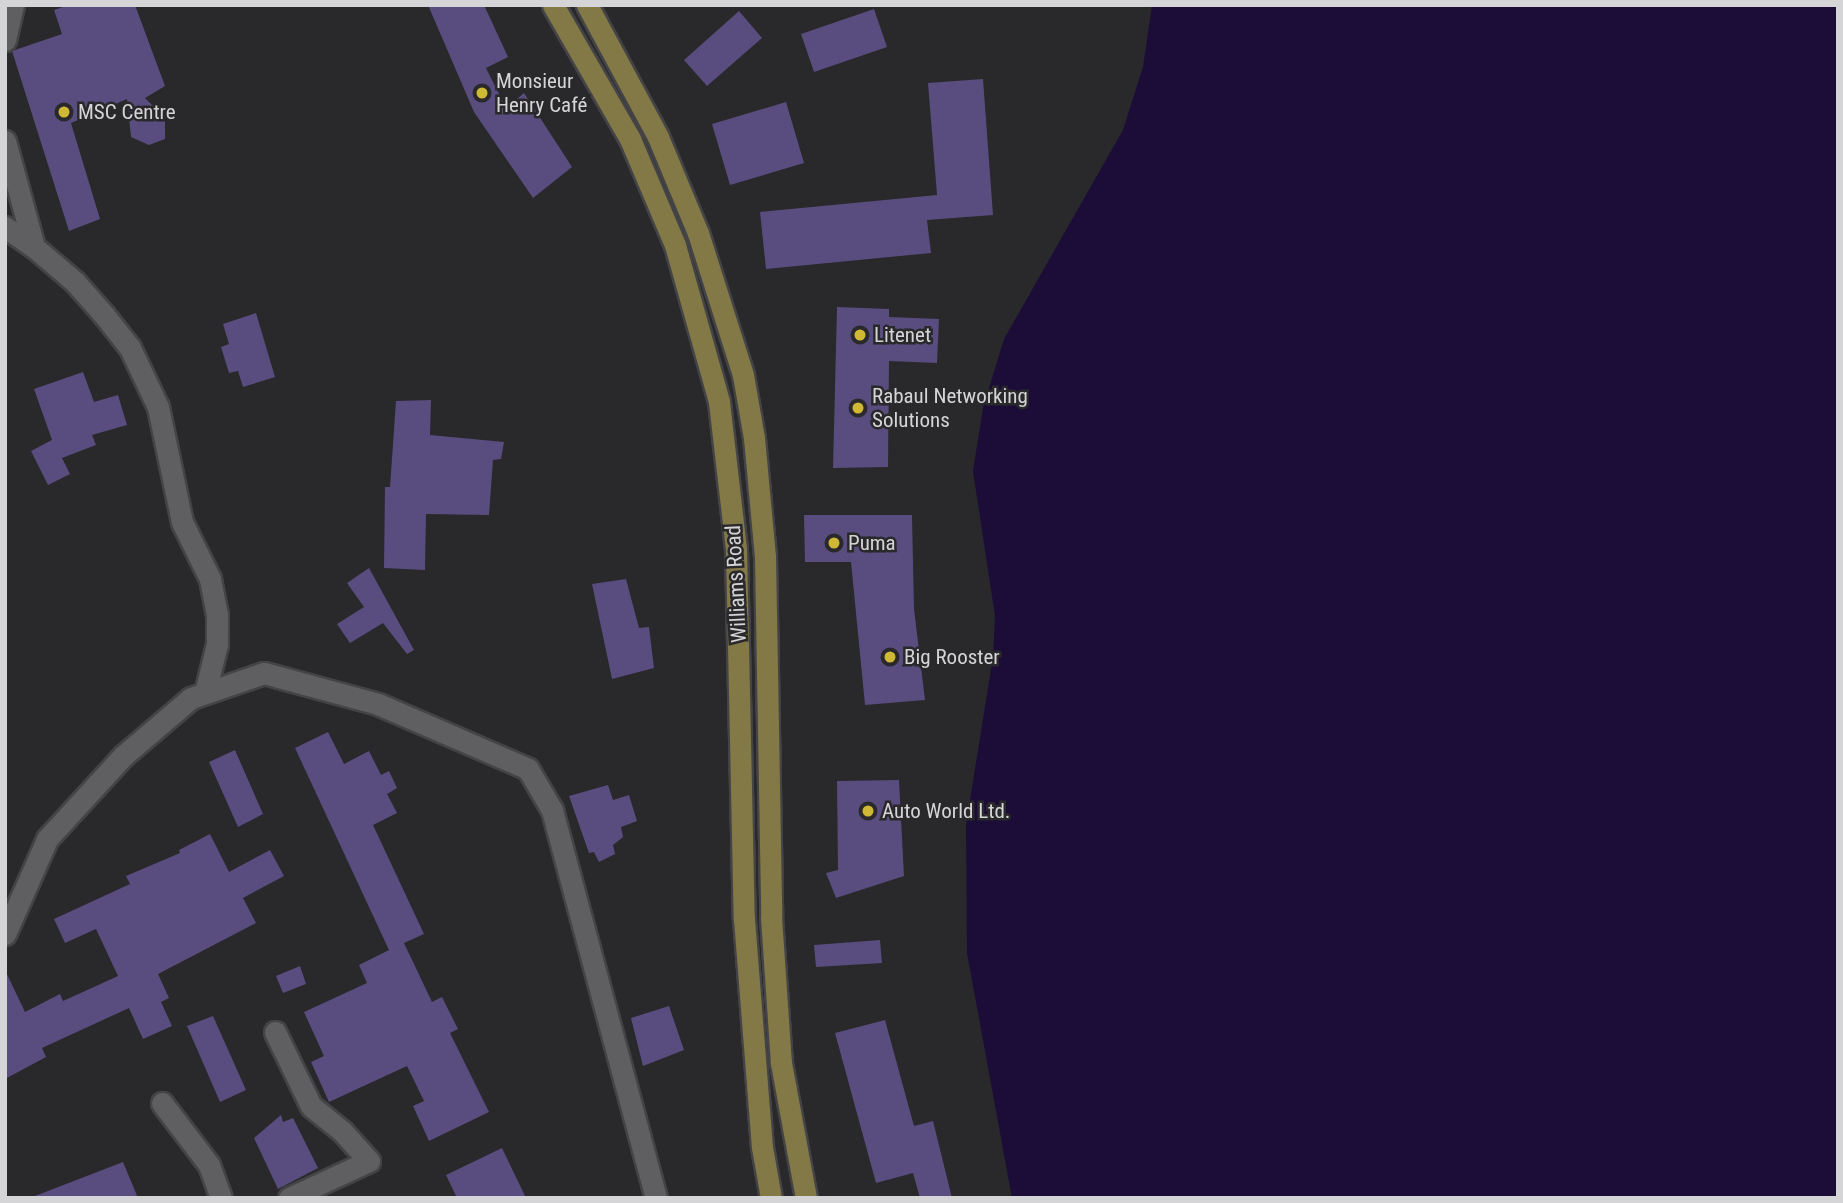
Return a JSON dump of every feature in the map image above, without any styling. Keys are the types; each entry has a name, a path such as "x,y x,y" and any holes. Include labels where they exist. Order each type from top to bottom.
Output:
{"main road":[{"name":"Williams Road","path":"553,5 630,139 670,233 697,314 719,402 736,549 744,919 762,1147 771,1198"},
{"name":"Williams Road","path":"587,5 658,137 698,233 743,375 765,556 771,917 781,1063 806,1198"}],"street":[{"path":"5,40 13,5"},
{"path":"5,141 34,247"},
{"path":"5,227 34,247 75,282 105,316 130,348 158,407 182,522 209,579 217,614 217,644 205,693"},
{"path":"5,934 47,839 123,756 191,698 264,673 378,704 528,769 552,810 656,1198"},
{"path":"275,1032 311,1106 342,1131 369,1161 289,1198"},
{"path":"162,1103 209,1165 221,1198"}],"shaded area":[{"path":"1152,5 1838,5 1838,1198 1012,1198 967,953 966,825 993,657 995,616 973,471 983,408 1004,339 1123,130 1143,67"}],"building":[{"name":"MSC Centre","path":"69,5 135,5 165,86 145,98 165,118 165,139 149,145 131,137 127,99 71,123 100,219 69,231 12,51 62,34 54,10"},
{"path":"428,5 484,5 508,57 486,68 506,108 524,93 572,167 533,198 474,112"},
{"path":"874,9 887,47 814,72 801,34"},
{"path":"739,11 762,38 707,86 684,60"},
{"path":"983,79 993,215 927,220 931,253 766,269 760,212 937,195 928,83"},
{"path":"786,102 804,163 730,185 712,124"},
{"path":"837,307 889,309 889,317 939,319 937,363 889,361 888,467 833,468"},
{"path":"256,313 275,377 243,387 238,371 229,373 221,347 229,344 223,324"},
{"path":"83,372 94,402 118,395 127,425 92,435 96,445 62,458 70,474 48,485 31,451 52,440 34,389"},
{"path":"431,400 430,435 504,442 501,459 493,460 489,515 426,514 425,570 384,568 385,487 390,487 396,401"},
{"path":"804,515 912,515 914,609 925,700 865,705 851,562 805,562"},
{"path":"369,568 414,650 407,654 383,623 350,643 337,624 364,607 347,583"},
{"path":"626,579 639,628 649,627 654,668 612,679 592,584"},
{"path":"328,732 344,764 369,751 381,775 389,771 397,788 387,794 397,813 373,825 424,934 404,943 432,1002 442,997 458,1029 450,1033 489,1112 429,1141 413,1106 424,1101 407,1066 329,1102 311,1062 324,1056 304,1012 367,983 359,965 389,950 295,748"},
{"path":"235,750 263,814 238,827 209,762"},
{"path":"899,780 904,876 836,898 826,873 838,870 837,781"},
{"path":"608,785 613,800 629,795 637,821 621,827 623,837 613,845 615,854 599,862 594,852 589,853 569,796"},
{"path":"210,834 229,872 270,850 284,876 243,898 256,923 158,974 169,998 161,1002 172,1026 143,1039 129,1008 42,1048 46,1057 5,1079 5,970 25,1012 60,994 63,1001 118,976 96,929 65,943 54,919 130,884 126,876 180,853 179,850"},
{"path":"880,940 882,963 816,967 814,945"},
{"path":"300,966 306,984 283,993 276,976"},
{"path":"669,1006 684,1050 643,1066 631,1018"},
{"path":"213,1016 246,1090 220,1102 187,1026"},
{"path":"885,1020 914,1126 933,1121 952,1198 920,1198 913,1173 876,1183 835,1033"},
{"path":"281,1115 283,1122 293,1118 318,1168 278,1189 254,1138"},
{"path":"502,1148 526,1198 457,1198 446,1175"},
{"path":"123,1162 138,1198 35,1198 35,1196"}],"place":[{"name":"Monsieur Henry Café","path":"482,93"},
{"name":"MSC Centre","path":"64,112"},
{"name":"Litenet","path":"860,335"},
{"name":"Rabaul Networking Solutions","path":"858,408"},
{"name":"Puma","path":"834,543"},
{"name":"Big Rooster","path":"890,657"},
{"name":"Auto World Ltd.","path":"868,811"}]}
